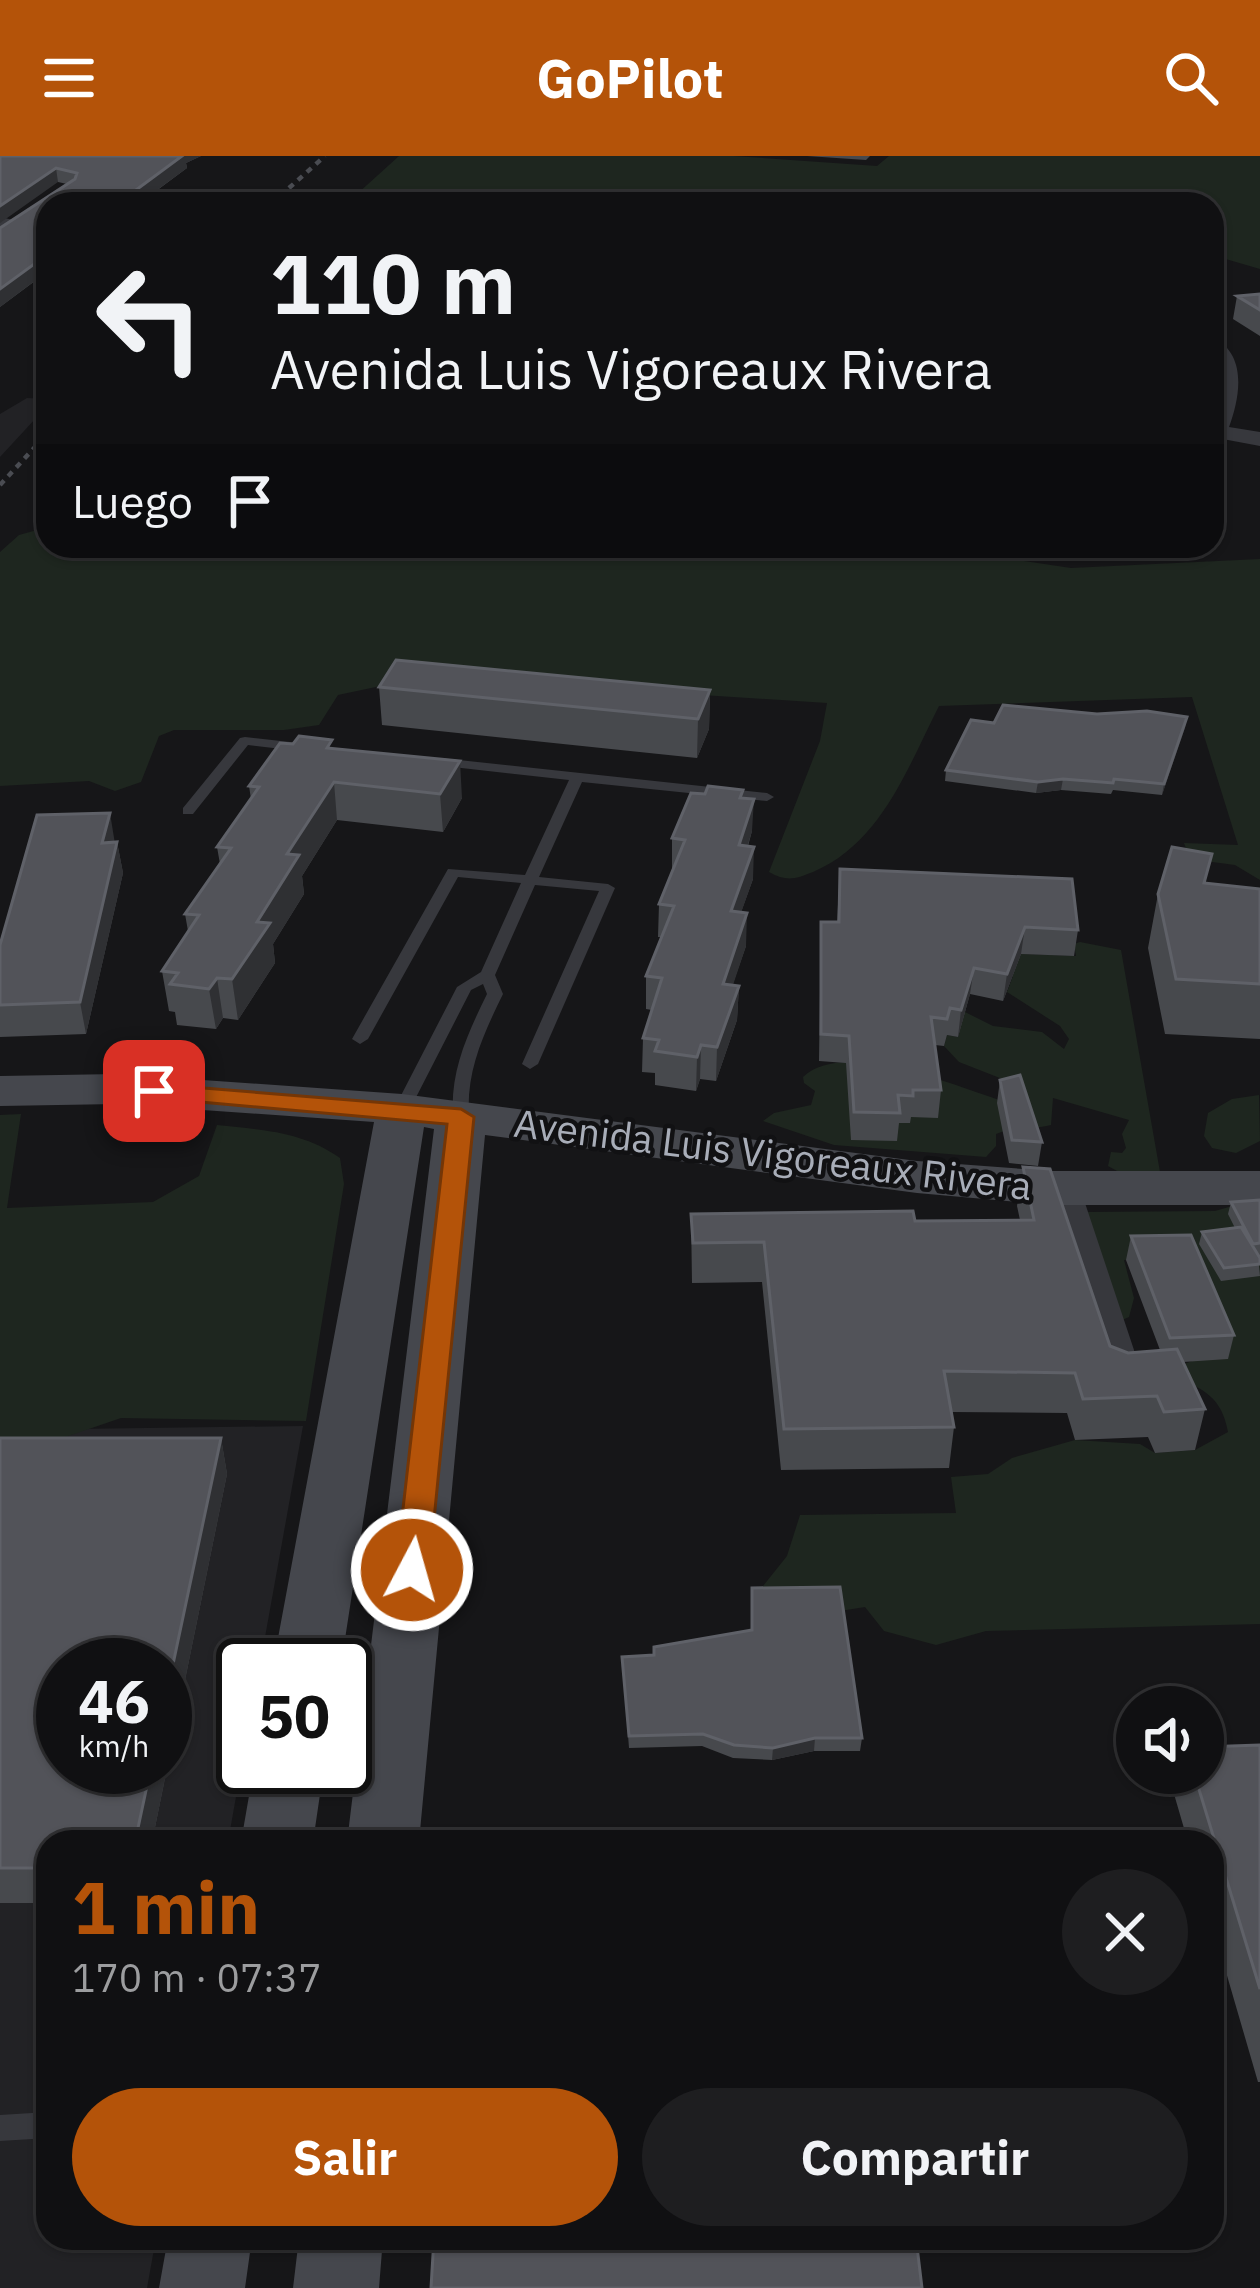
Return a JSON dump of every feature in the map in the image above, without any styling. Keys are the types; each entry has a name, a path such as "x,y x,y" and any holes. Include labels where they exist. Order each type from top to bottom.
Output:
{"main road":[{"name":"Avenida Luis Vigoreaux Rivera","path":"0,1091 117,1089 432,1113 917,1177 1061,1188 1260,1188"},
{"path":"313,1638 432,1113"},
{"path":"384,1830 432,1113"},
{"path":"279,1830 285,1794"},
{"path":"202,2288 208,2250"},
{"path":"335,2288 340,2250"}],"street":[{"path":"0,236 17,219"},
{"path":"1224,361 1231,371 1232,387 1224,407"},
{"path":"1224,433 1260,439"},
{"path":"1061,1188 1120,1374"}],"lane":[{"path":"188,811 245,741 316,749"},
{"path":"411,759 767,797"},
{"path":"432,1113 465,987 487,975 577,777"},
{"path":"359,1039 453,872 608,888 530,1064"},
{"path":"432,1113 457,1085 463,1061 495,994 487,975"},
{"path":"0,2128 36,2126"}],"shaded area":[{"path":"399,156 734,156 877,166 889,156 1260,156 1260,269 1224,258 1224,192 359,192"},
{"path":"27,398 36,398 36,418 0,457 0,414"},
{"path":"36,530 36,558 1004,558 1071,568 1260,559 1260,880 1235,865 1190,859 1184,843 1238,845 1192,697 939,706 890,802 857,843 813,872 791,878 769,872 820,741 827,703 423,677 338,695 319,725 284,730 174,730 159,736 141,782 115,791 89,781 0,786 0,552 19,535"},
{"path":"1074,944 1121,950 1160,1172 1119,1172 1108,1166 1111,1152 1122,1153 1126,1148 1122,1134 1129,1120 1053,1098 1051,1125 996,1134 996,1146 986,1157 834,1145 763,1121 774,1113 811,1105 815,1091 803,1077 822,1066 846,1062 903,1069 1006,1102 1005,1080 959,1062 944,1046 947,1035 958,1037 961,1025 935,1007 965,1012 993,1026 1042,1032 1064,1049 1069,1039 1060,1026 1007,992 1013,976 974,952 1076,956"},
{"path":"1259,1095 1260,1141 1236,1153 1212,1148 1204,1136 1208,1113 1232,1099"},
{"path":"21,1114 7,1208 153,1202 199,1176 217,1125 296,1137 340,1158 344,1184 306,1421 121,1418 51,1442 0,1445 0,1115"},
{"path":"1260,1202 1260,1624 986,1631 936,1645 884,1631 865,1607 840,1611 751,1601 787,1556 800,1515 956,1513 951,1477 988,1474 1012,1458 1075,1440 1140,1444 1155,1453 1195,1450 1228,1432 1210,1396 1173,1377 1177,1367 1192,1361 1178,1259 1124,1260 1134,1298 1129,1317 1120,1321 1087,1212 1215,1211"},
{"path":"303,1426 265,1638 216,1638 216,1794 236,1794 230,1830 36,1830 36,2250 154,2250 147,2288 0,2288 0,1430"}],"building":[{"path":"0,156 182,156 133,192 55,192 77,173 56,168 0,206"},
{"path":"36,204 36,263 0,289 0,228"},
{"path":"1260,294 1260,310 1237,296"},
{"path":"396,660 710,690 698,719 379,687"},
{"path":"1003,705 1187,717 1164,784 1114,779 1113,783 1038,782 946,770 971,720 994,723"},
{"path":"299,736 332,740 327,748 460,761 440,794 334,782 287,854 299,855 257,922 270,923 232,979 217,978 209,989 170,984 178,973 162,971 199,915 185,914 231,848 217,847 259,787 249,786 280,743 293,744"},
{"path":"708,786 743,790 740,798 754,799 739,845 754,847 731,911 747,913 723,984 739,986 717,1047 701,1045 697,1057 655,1051 659,1040 643,1038 662,978 646,976 674,906 659,904 685,840 672,838 691,793 705,794"},
{"path":"110,813 102,843 117,842 80,1002 0,1005 0,945 37,815"},
{"path":"1172,847 1212,854 1204,883 1260,889 1260,984 1176,979 1158,894"},
{"path":"840,869 1072,879 1078,930 1025,927 1007,974 974,968 961,1010 950,1008 947,1019 931,1017 941,1090 898,1095 900,1113 854,1112 849,1036 821,1034 821,922 839,922"},
{"path":"1020,1075 1042,1142 1012,1140 1000,1080"},
{"path":"1023,1167 1050,1169 1110,1346 1128,1353 1177,1349 1205,1409 1164,1412 1157,1396 1083,1399 1075,1373 944,1371 954,1427 784,1429 764,1242 693,1243 691,1214 913,1211 915,1221 1034,1220"},
{"path":"1260,1200 1260,1243 1253,1244 1231,1202"},
{"path":"1241,1227 1260,1264 1224,1268 1202,1232"},
{"path":"1191,1235 1234,1335 1170,1338 1131,1236"},
{"path":"0,1438 221,1438 179,1638 36,1638 36,1794 145,1794 138,1830 36,1830 36,1868 0,1868"},
{"path":"840,1587 862,1738 815,1738 773,1748 734,1745 703,1734 629,1736 622,1657 654,1655 654,1647 752,1630 752,1588"},
{"path":"1260,1745 1260,1989 1224,1871 1224,1830 1211,1830 1200,1794 1224,1794 1224,1746"},
{"path":"433,2250 917,2250 922,2288 431,2288"}],"railway":[{"path":"284,192 325,156"},
{"path":"0,485 36,446"}],"route":[{"path":"154,1091 461,1117 412,1570"}]}
